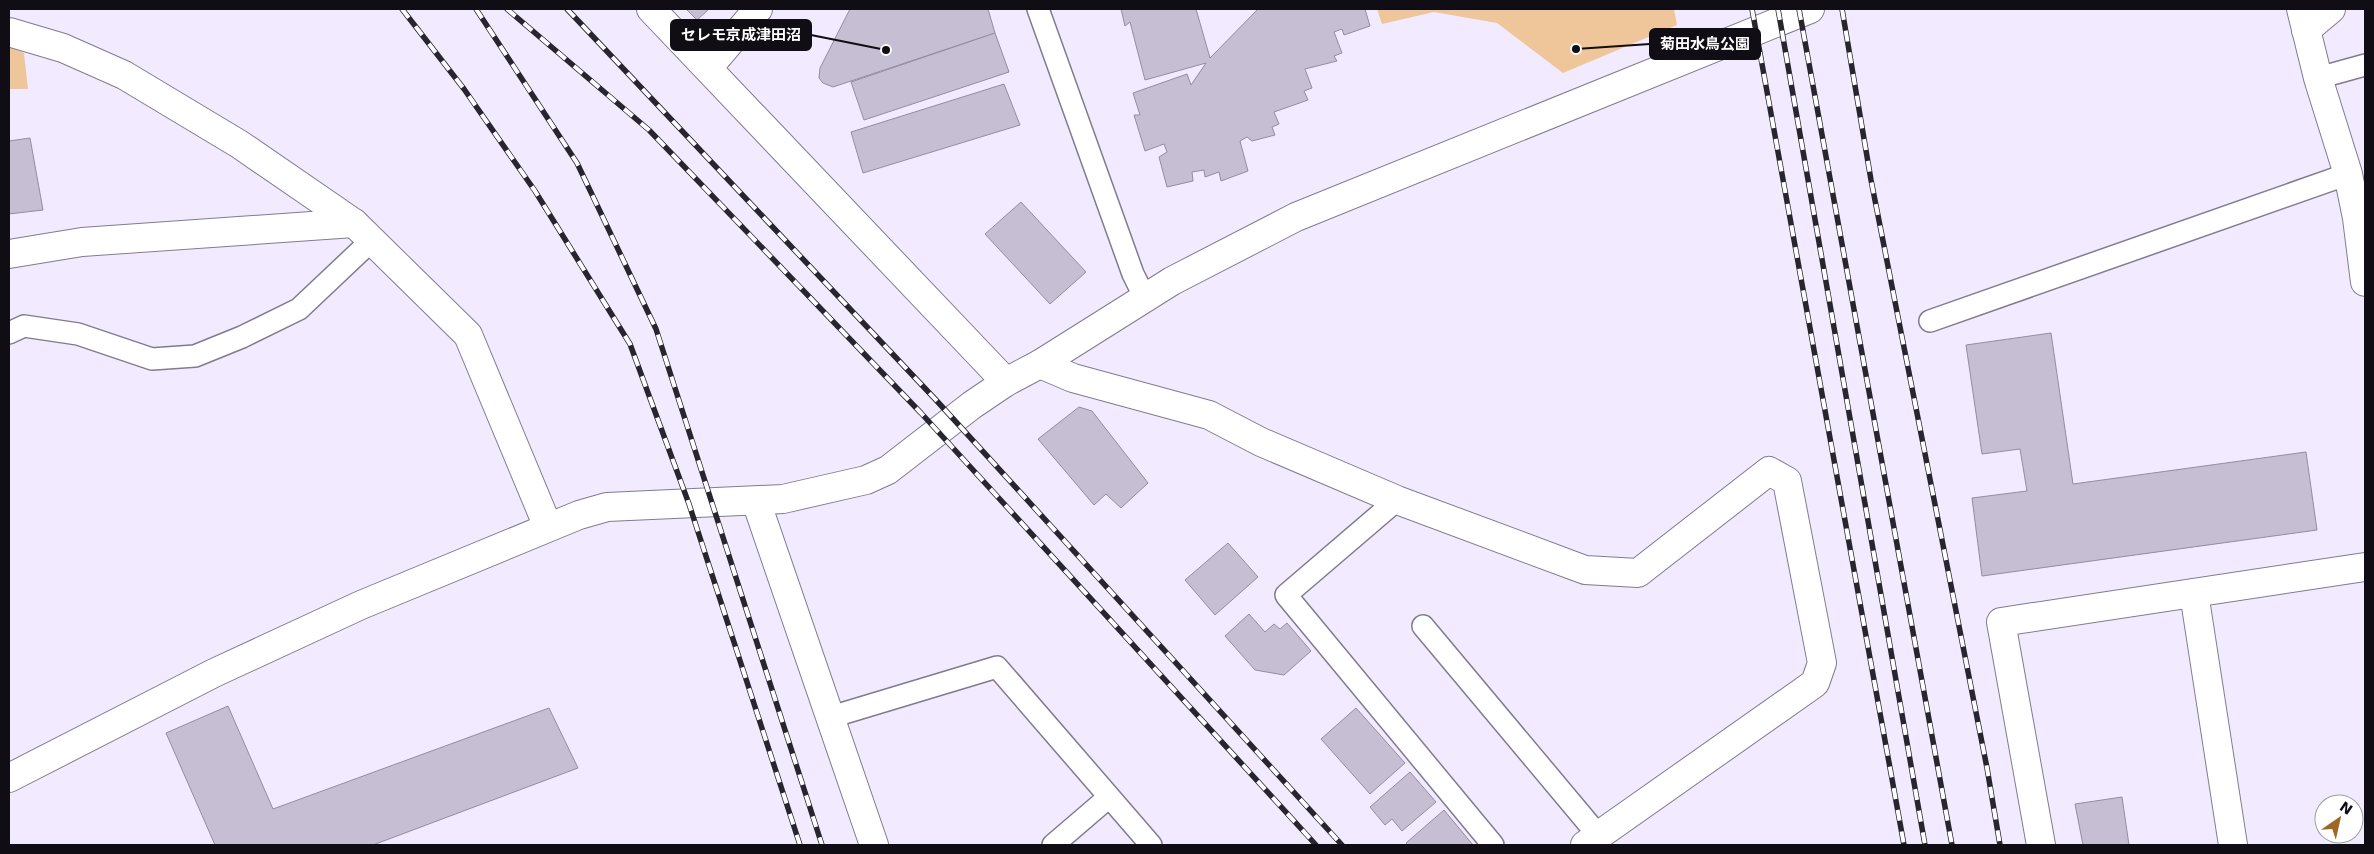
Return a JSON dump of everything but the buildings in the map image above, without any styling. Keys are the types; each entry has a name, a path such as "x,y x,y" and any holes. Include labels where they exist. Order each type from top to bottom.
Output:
{"street":[{"path":"651,9 1006,382"},
{"path":"708,68 758,9"},
{"path":"9,778 214,673 352,609 548,527 608,507 783,499 866,480 888,470 972,405 1006,382 1040,364 1172,281 1296,217 1810,9"},
{"path":"2331,9 2304,19 2318,78 2348,174 2357,218 2365,282"},
{"path":"9,32 63,48 124,75 239,144 362,232 468,335 548,527"},
{"path":"9,254 82,242 362,232"},
{"path":"1040,364 1073,378 1209,415 1261,442 1397,500 1584,570 1638,573 1769,471 1787,481 1822,663 1815,683 1592,840"},
{"path":"756,501 874,845"},
{"path":"2041,845 2001,622 2365,567"},
{"path":"2194,593 2233,845"}],"lane":[{"path":"1038,9 1129,265 1145,298"},
{"path":"2318,78 2365,65"},
{"path":"1930,320 2348,174"},
{"path":"9,332 24,326 78,334 152,359 195,356 242,337 299,309 362,232"},
{"path":"1397,500 1286,595 1493,845"},
{"path":"1423,626 1592,840"},
{"path":"831,717 997,667 1151,845"},
{"path":"1053,845 1109,797"}],"shaded area":[{"path":"1377,9 1674,9 1677,25 1563,73 1497,23 1434,12 1382,24"},
{"path":"9,46 24,53 28,89 9,89"}],"railway":[{"path":"402,9 464,89 535,191 630,344 689,504 800,845"},
{"path":"476,9 577,163 656,329 822,845"},
{"path":"507,9 649,130 921,413 1316,845"},
{"path":"567,9 936,400 1342,845"},
{"path":"1752,9 1904,845"},
{"path":"1778,9 1925,845"},
{"path":"1799,9 1952,845"},
{"path":"1842,9 1871,180 1987,768 2000,845"}],"place":[{"name":"菊田水鳥公園","path":"1576,49"},
{"name":"セレモ京成津田沼","path":"886,50"}]}
